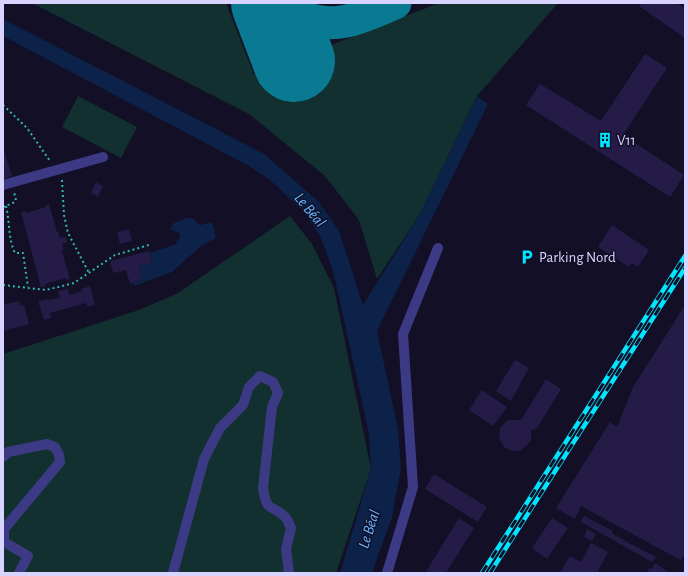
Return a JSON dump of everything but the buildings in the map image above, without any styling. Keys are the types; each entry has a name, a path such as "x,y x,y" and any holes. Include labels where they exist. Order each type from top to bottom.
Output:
{"lane":[{"path":"7,184 103,157"},
{"path":"387,573 413,487 404,334 438,248"},
{"path":"173,573 204,459 220,428 243,405 249,387 260,376 273,382 278,393 272,407 263,488 265,501 269,508 285,516 291,528 286,549 289,573"},
{"path":"3,457 8,452 47,444 55,447 59,455 60,462 4,529 4,542 28,556 19,573"}],"path":[{"path":"3,105 27,128 62,179 64,186 64,215 68,233 89,273"},
{"path":"3,207 15,202 16,198 7,184"},
{"path":"6,206 10,224 11,244 15,253 23,253 28,287"},
{"path":"3,285 46,290 74,283 115,255 149,246"}],"green space":[{"path":"32,3 226,3 254,75 439,3 558,3 477,96 420,214 377,279 359,220 325,176 249,114"},
{"path":"78,96 137,127 121,158 62,127"},
{"path":"290,216 312,244 334,288 371,469 336,573 3,573 3,354 139,310 178,293"}],"water":[{"name":"Le Béal","path":"3,19 264,154 319,202 339,231 363,305 420,214 477,96 488,104 377,331 398,429 401,468 392,517 372,573 340,573 371,469 369,434 333,270 320,236 304,212 270,180 249,166 3,36"},
{"path":"186,218 192,218 200,225 212,222 216,238 201,246 172,272 134,286 133,283 142,280 139,266 152,263 150,253 177,244 176,241 179,240 180,234 170,229 174,223"}],"taxiway":[{"path":"280,3 289,11 307,19 330,23 352,20 395,3"}],"runway":[{"path":"272,3 294,61"}],"railway":[{"path":"482,573 685,256"},
{"path":"490,573 685,268"}],"place":[{"name":"V11","path":"605,140"},
{"name":"Parking Nord","path":"527,257"}]}
